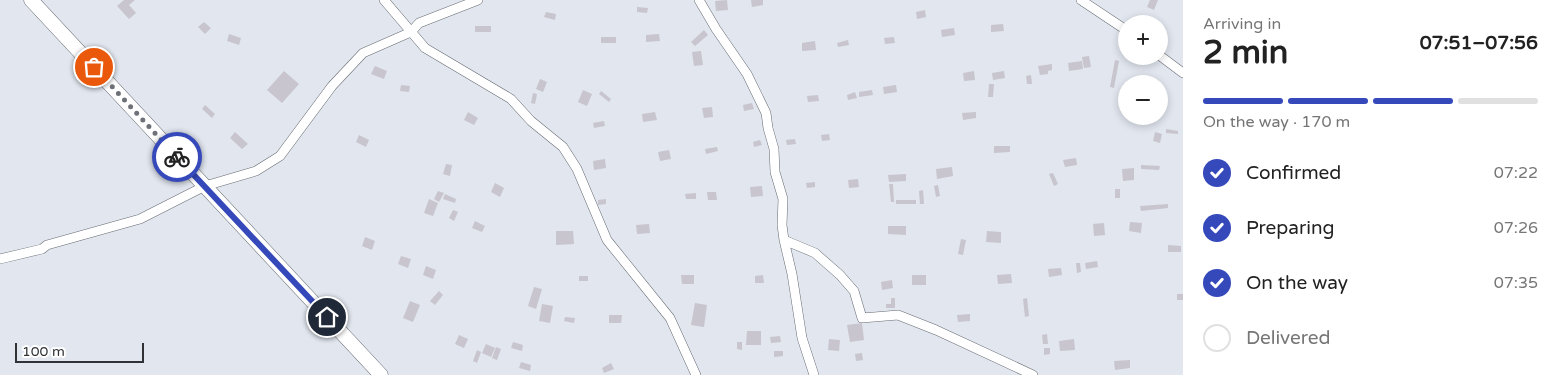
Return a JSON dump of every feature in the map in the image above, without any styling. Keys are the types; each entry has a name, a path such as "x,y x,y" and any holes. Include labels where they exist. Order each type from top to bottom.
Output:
{"main road":[{"path":"31,0 381,375"}],"street":[{"path":"384,0 424,48 510,99 531,121 563,147 577,170 607,240 670,318 696,375"},
{"path":"0,259 140,219 205,186 256,171 280,156 332,86 363,53 411,32 419,23 478,0"},
{"path":"699,0 716,30 747,74 766,113 774,149 775,172 783,199 782,224 784,240 792,274 802,338 814,375"},
{"path":"1081,0 1118,25"},
{"path":"1168,62 1183,73"},
{"path":"784,240 815,252 840,275 854,291 862,318 898,315 936,330 1033,375"}],"building":[{"path":"124,0 135,0 129,5 136,13 129,19 117,6"},
{"path":"727,0 728,10 716,11 715,1"},
{"path":"751,0 763,0 763,5 752,7"},
{"path":"1150,0 1158,0 1154,10 1147,7"},
{"path":"637,7 648,8 647,13 637,12"},
{"path":"925,10 926,17 917,19 916,12"},
{"path":"546,12 556,14 555,20 544,17"},
{"path":"204,22 211,28 205,34 198,27"},
{"path":"1003,24 1004,31 991,32 991,25"},
{"path":"475,26 491,26 491,32 475,32"},
{"path":"954,28 955,35 942,37 941,30"},
{"path":"704,30 708,35 695,46 691,42"},
{"path":"229,34 241,38 239,45 227,41"},
{"path":"659,34 660,41 646,42 646,35"},
{"path":"601,37 616,37 616,43 601,43"},
{"path":"894,37 895,43 885,44 884,38"},
{"path":"848,40 849,45 838,47 837,43"},
{"path":"815,41 816,50 802,51 802,43"},
{"path":"701,51 703,65 694,66 692,52"},
{"path":"1089,56 1091,67 1084,68 1082,57"},
{"path":"1115,60 1118,61 1118,65 1114,88 1110,87"},
{"path":"1082,61 1083,69 1069,71 1068,63"},
{"path":"1052,64 1052,70 1048,71 1048,74 1040,75 1038,66"},
{"path":"375,66 387,71 384,79 371,74"},
{"path":"284,71 299,84 282,103 267,90"},
{"path":"974,71 975,80 964,81 963,73"},
{"path":"1004,71 1005,78 993,80 992,73"},
{"path":"1031,75 1032,84 1027,84 1026,76"},
{"path":"540,79 547,82 543,92 536,89"},
{"path":"989,84 994,84 993,97 988,97"},
{"path":"401,85 410,86 409,92 400,91"},
{"path":"896,85 897,92 884,94 883,87"},
{"path":"583,90 592,94 587,106 578,102"},
{"path":"872,90 873,95 859,97 859,92"},
{"path":"601,91 611,99 609,102 599,94"},
{"path":"855,92 857,98 848,100 847,95"},
{"path":"533,93 537,94 535,104 531,103"},
{"path":"818,95 819,101 808,102 807,96"},
{"path":"752,103 754,109 744,111 743,105"},
{"path":"205,105 215,114 212,118 202,109"},
{"path":"712,107 713,117 704,118 702,108"},
{"path":"468,112 478,118 474,125 464,120"},
{"path":"655,112 657,120 643,122 642,114"},
{"path":"976,112 976,118 963,120 962,113"},
{"path":"604,121 605,126 594,128 593,123"},
{"path":"1166,129 1178,131 1178,134 1166,133"},
{"path":"235,132 248,144 242,149 230,138"},
{"path":"1155,132 1162,134 1160,143 1153,141"},
{"path":"829,134 830,140 822,141 821,135"},
{"path":"359,135 369,140 366,147 356,142"},
{"path":"795,139 796,144 787,145 786,140"},
{"path":"760,140 762,145 754,147 753,142"},
{"path":"994,146 1010,146 1010,152 994,153"},
{"path":"717,147 718,151 706,154 705,149"},
{"path":"669,150 671,159 660,161 658,152"},
{"path":"1076,158 1077,165 1065,167 1063,160"},
{"path":"605,159 606,168 594,170 593,161"},
{"path":"446,164 452,165 450,176 443,174"},
{"path":"1141,165 1160,166 1159,170 1141,169"},
{"path":"952,167 953,176 937,179 936,169"},
{"path":"1134,168 1134,180 1123,181 1122,169"},
{"path":"1053,173 1058,184 1054,186 1049,174"},
{"path":"906,174 906,181 889,182 888,175"},
{"path":"858,179 859,187 849,188 848,180"},
{"path":"815,182 815,187 807,188 806,183"},
{"path":"495,183 504,188 500,197 491,192"},
{"path":"889,184 893,184 894,202 891,202"},
{"path":"938,185 940,196 936,197 934,186"},
{"path":"762,186 763,196 751,197 750,187"},
{"path":"1115,189 1120,189 1120,198 1115,198"},
{"path":"923,190 924,204 920,204 919,191"},
{"path":"438,191 444,193 439,202 434,199"},
{"path":"707,192 716,192 717,200 708,200"},
{"path":"696,193 696,199 686,199 685,194"},
{"path":"445,194 456,199 455,203 443,199"},
{"path":"429,199 438,203 433,216 424,213"},
{"path":"606,199 606,204 598,205 598,200"},
{"path":"896,200 916,200 916,204 896,204"},
{"path":"1168,204 1168,208 1141,211 1140,206"},
{"path":"453,210 458,212 454,221 449,218"},
{"path":"475,221 485,226 482,232 472,228"},
{"path":"1130,222 1142,223 1141,233 1129,231"},
{"path":"1104,223 1105,235 1094,236 1093,224"},
{"path":"649,224 650,233 637,234 636,225"},
{"path":"888,226 906,226 906,235 888,234"},
{"path":"556,231 573,231 574,244 556,245"},
{"path":"987,231 1001,232 1001,243 986,242"},
{"path":"365,237 375,241 372,250 362,246"},
{"path":"961,239 966,240 963,255 958,254"},
{"path":"1168,245 1181,246 1181,252 1168,252"},
{"path":"401,256 411,259 408,268 398,264"},
{"path":"1097,261 1098,267 1086,269 1085,263"},
{"path":"1076,263 1080,263 1081,272 1077,273"},
{"path":"426,266 436,270 433,279 423,275"},
{"path":"1061,268 1062,275 1049,277 1048,269"},
{"path":"1011,274 1012,283 998,284 997,275"},
{"path":"681,275 694,275 694,284 682,284"},
{"path":"763,275 764,283 755,283 755,276"},
{"path":"912,275 926,275 926,285 912,285"},
{"path":"579,276 588,276 588,281 579,281"},
{"path":"892,280 893,288 882,290 881,282"},
{"path":"534,287 542,289 536,309 528,306"},
{"path":"439,291 443,295 435,305 430,301"},
{"path":"1177,294 1183,294 1183,300 1177,300"},
{"path":"891,298 895,298 895,308 886,308 886,304 891,304"},
{"path":"1027,298 1029,316 1025,317 1023,299"},
{"path":"410,301 420,305 413,322 403,318"},
{"path":"695,303 707,305 704,327 691,325"},
{"path":"542,304 553,306 550,323 539,321"},
{"path":"970,314 970,321 958,322 957,315"},
{"path":"609,315 622,315 621,323 609,323"},
{"path":"565,317 575,318 574,323 564,321"},
{"path":"862,323 864,340 850,342 847,325"},
{"path":"747,331 761,331 761,345 746,345"},
{"path":"1047,334 1048,344 1043,344 1042,335"},
{"path":"459,335 468,339 464,348 455,344"},
{"path":"780,336 781,342 771,343 770,337"},
{"path":"829,339 840,340 839,351 828,350"},
{"path":"1074,339 1075,350 1060,351 1059,341"},
{"path":"513,342 523,345 522,351 511,348"},
{"path":"737,342 742,342 742,350 737,349"},
{"path":"486,344 495,348 491,357 482,353"},
{"path":"496,347 501,349 497,360 492,358"},
{"path":"1044,348 1050,348 1050,354 1044,355"},
{"path":"477,350 481,352 477,363 473,361"},
{"path":"774,351 783,351 783,356 774,357"},
{"path":"862,353 863,360 856,361 855,354"},
{"path":"1130,360 1130,368 1115,370 1114,361"},
{"path":"521,362 531,365 530,371 519,368"},
{"path":"611,363 614,369 604,373 602,368"}],"way so far":[{"path":"94,67 177,157"}],"route":[{"path":"177,157 327,317"}]}
